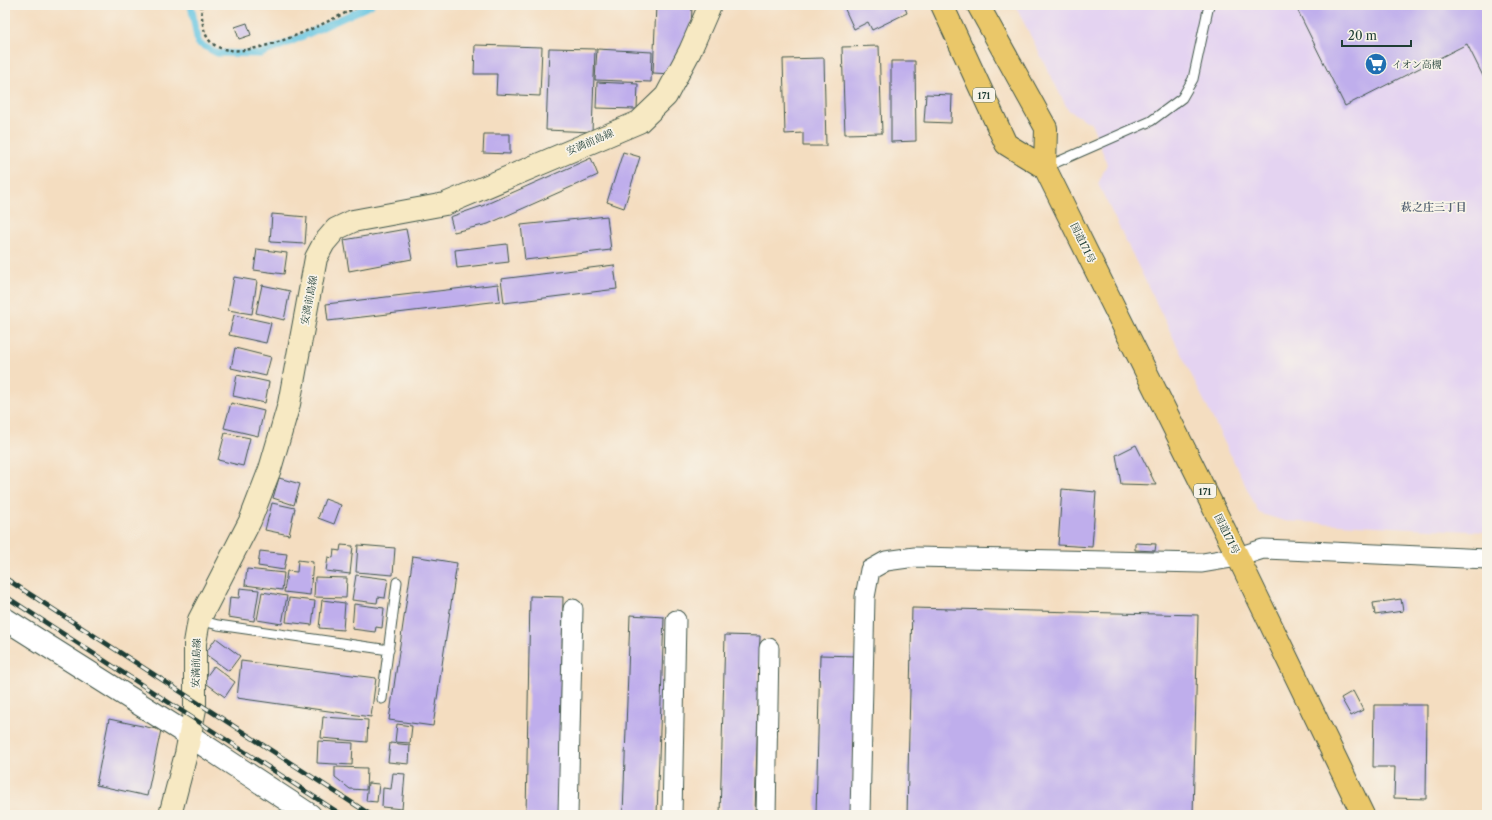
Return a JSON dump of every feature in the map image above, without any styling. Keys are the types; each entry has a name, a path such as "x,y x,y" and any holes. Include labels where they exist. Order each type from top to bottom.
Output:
{"highway":[{"name":"171","path":"942,5 1006,144 1045,168"},
{"name":"国道171号","path":"978,5 1046,128 1045,168 1238,557 1363,815"}],"main road":[{"name":"安満前島線","path":"170,815 186,754 195,709 195,643 199,620 250,521 270,469 289,404 316,258 324,243 336,229 353,221 371,216 444,204 639,122 666,96 690,51 710,5"}],"street":[{"path":"860,815 865,597 870,570 886,561 915,558 1202,563 1238,557 1264,549 1487,559"},
{"path":"568,815 573,609"},
{"path":"5,619 190,736 310,815"},
{"path":"672,815 676,620"},
{"path":"766,815 770,648"}],"lane":[{"path":"1045,168 1151,121 1182,98 1193,79 1209,5"},
{"path":"382,699 397,582"},
{"path":"199,620 218,625 388,650"}],"path":[{"path":"200,5 205,35 210,42 219,47 238,50 266,47 288,39 362,5"}],"shaded area":[{"path":"1015,5 1487,5 1487,532 1284,521 1259,513 1098,184 1107,164 1092,124 1068,110"}],"building":[{"path":"656,5 692,5 691,38 672,74 653,73"},
{"path":"843,5 904,5 907,13 872,30 868,22 854,29"},
{"name":"イオン高槻","path":"1295,5 1487,5 1487,84 1467,44 1345,106"},
{"path":"247,23 251,35 239,39 235,27"},
{"path":"475,45 542,47 540,96 496,94 497,74 474,74"},
{"path":"879,46 882,133 845,134 842,47"},
{"path":"549,48 595,49 592,132 546,130"},
{"path":"597,49 652,52 651,82 595,80"},
{"path":"824,58 826,146 803,146 803,133 785,134 783,59"},
{"path":"891,61 915,61 916,141 891,142"},
{"path":"597,82 638,84 637,109 596,108"},
{"path":"926,94 952,95 951,123 924,122"},
{"path":"484,134 510,134 510,154 483,153"},
{"path":"623,152 640,157 624,208 607,202"},
{"path":"591,158 598,175 488,224 454,232 450,217 482,206"},
{"path":"272,214 307,217 305,244 270,242"},
{"path":"607,216 611,250 525,260 521,225"},
{"path":"406,229 412,259 349,271 344,240"},
{"path":"507,244 509,262 457,268 455,250"},
{"path":"257,249 287,253 284,274 254,270"},
{"path":"614,265 617,289 504,303 501,279"},
{"path":"234,277 257,281 252,314 228,310"},
{"path":"498,284 500,301 328,321 326,304"},
{"path":"262,285 290,291 284,320 256,313"},
{"path":"234,315 271,323 266,343 229,335"},
{"path":"235,348 271,357 266,376 231,368"},
{"path":"237,375 269,382 265,403 233,396"},
{"path":"231,403 264,411 258,436 224,428"},
{"path":"225,433 250,438 243,466 218,460"},
{"path":"1136,445 1156,485 1121,484 1116,455"},
{"path":"279,478 300,484 294,505 273,498"},
{"path":"1062,489 1096,492 1092,547 1058,545"},
{"path":"325,499 341,505 334,524 318,518"},
{"path":"272,503 295,508 289,535 265,530"},
{"path":"1135,543 1156,544 1155,551 1135,550"},
{"path":"341,545 353,546 350,574 326,571 328,557 333,558 334,550 340,551"},
{"path":"358,545 395,548 393,575 356,572"},
{"path":"260,551 287,554 284,570 258,566"},
{"path":"413,556 457,563 433,726 389,720"},
{"path":"298,560 313,562 310,595 284,592 287,571 297,572"},
{"path":"247,569 284,573 282,590 245,585"},
{"path":"356,575 388,579 385,598 378,597 377,603 352,600"},
{"path":"315,577 347,578 346,598 314,597"},
{"path":"240,588 259,590 254,621 228,617 230,597 239,598"},
{"path":"262,592 287,596 282,624 257,620"},
{"path":"530,596 563,597 559,815 526,815"},
{"path":"289,598 315,601 312,625 286,622"},
{"path":"1401,599 1403,611 1375,615 1373,603"},
{"path":"322,600 345,603 343,630 319,628"},
{"path":"354,604 384,608 382,628 376,627 375,632 352,629"},
{"path":"912,608 1198,615 1193,815 907,815"},
{"path":"630,615 664,617 657,815 623,815"},
{"path":"725,635 760,636 755,815 720,815"},
{"path":"216,638 240,656 229,671 205,654"},
{"path":"820,655 856,656 852,815 816,815"},
{"path":"241,661 376,678 371,717 237,698"},
{"path":"214,666 235,682 225,697 203,681"},
{"path":"1353,691 1363,710 1351,716 1341,698"},
{"path":"1374,705 1427,705 1426,799 1394,798 1395,767 1373,767"},
{"path":"323,717 368,720 367,742 321,738"},
{"path":"109,719 161,730 147,796 96,785"},
{"path":"397,724 412,726 410,743 395,742"},
{"path":"318,741 353,743 352,765 317,763"},
{"path":"390,743 410,745 409,764 388,762"},
{"path":"335,767 367,768 366,790 350,789 335,777"},
{"path":"393,773 405,774 402,809 382,807 383,788 391,789"},
{"path":"368,783 379,784 377,802 366,801"}],"waterway":[{"path":"191,5 198,43 217,53 260,54 288,43 371,5"}],"railway":[{"path":"5,578 371,815"},
{"path":"5,596 342,815"}],"place":[{"name":"イオン高槻","path":"1376,64"}],"district":[{"name":"萩之庄三丁目","path":"1434,207"}]}
